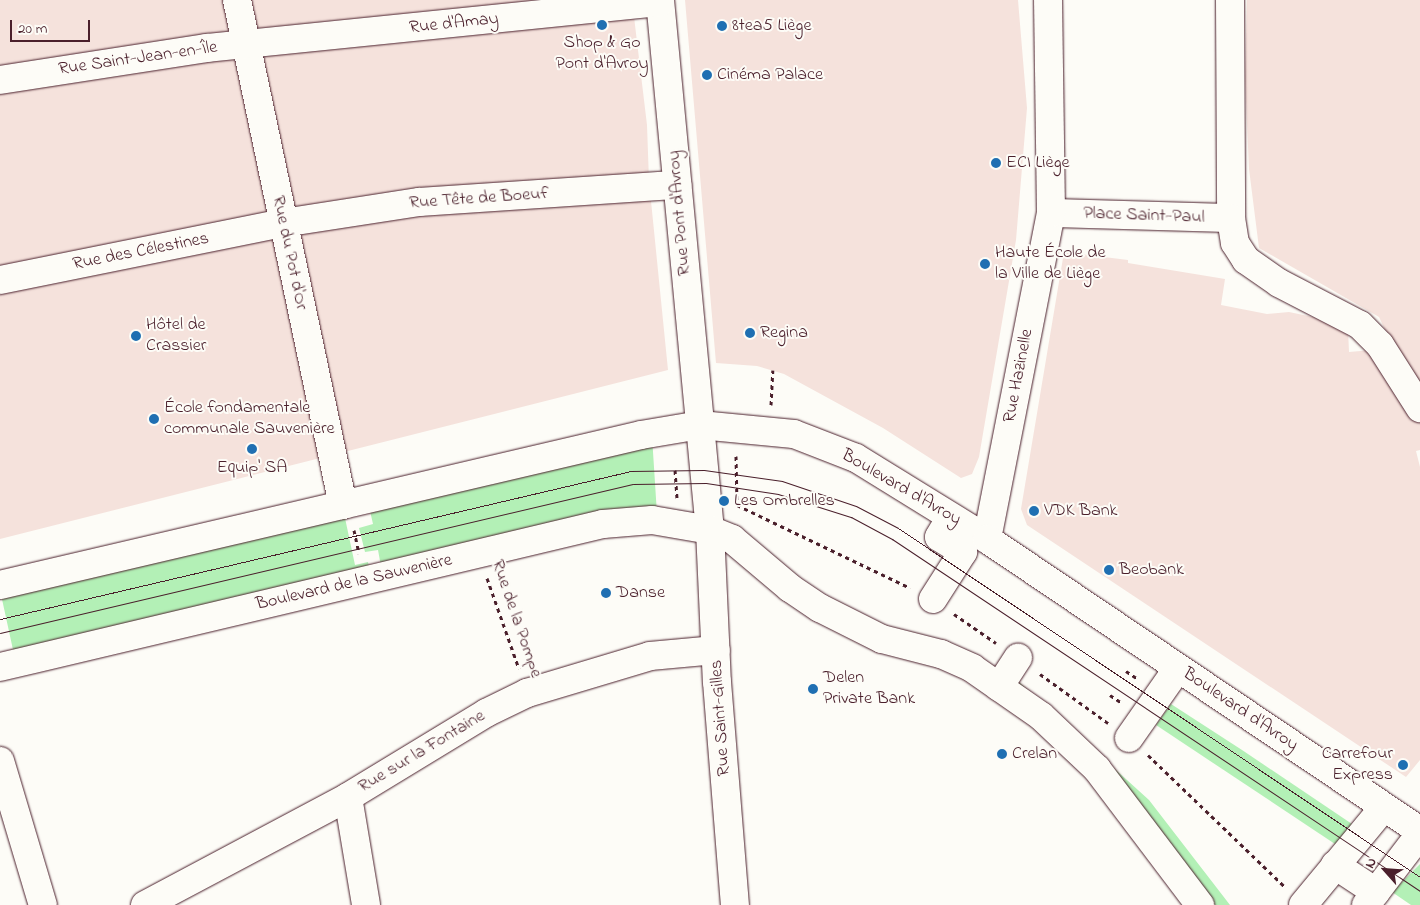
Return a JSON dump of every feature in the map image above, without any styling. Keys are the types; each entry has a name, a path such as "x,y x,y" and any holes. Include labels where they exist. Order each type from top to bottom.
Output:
{"street":[{"name":"Rue du Pot d'Or","path":"237,0 282,223 352,503"},
{"path":"1048,0 1051,213"},
{"name":"Place Saint-Paul","path":"1051,213 1231,218 1230,0"},
{"name":"Rue d'Amay","path":"247,46 660,1"},
{"name":"Rue Pont d'Avroy","path":"660,1 700,425"},
{"name":"Rue Saint-Jean-en-Île","path":"0,80 139,56 247,46"},
{"name":"Rue Tête de Boeuf","path":"282,223 419,202 677,185"},
{"name":"Rue Hazinelle","path":"987,539 1051,213"},
{"path":"1231,218 1235,244 1246,260 1278,283 1360,325 1380,345 1420,408"},
{"name":"Rue des Célestines","path":"0,280 282,223"},
{"path":"0,585 352,503 700,425 721,535 790,588 820,608 882,638 940,654 972,668 1041,716 1097,769 1200,905"},
{"name":"Boulevard d'Avroy","path":"700,425 769,430 794,434 856,458 987,539 1384,807 1420,833 1371,898"},
{"path":"933,599 963,552 939,537 951,517"},
{"name":"Boulevard de la Sauvenière","path":"0,667 628,520 678,524 721,535"},
{"name":"Rue Saint-Gilles","path":"721,535 716,650 735,905"},
{"name":"Rue sur la Fontaine","path":"145,905 348,796 486,713 527,693 650,656 716,650"},
{"path":"1000,687 1018,658"},
{"path":"1129,738 1178,668"},
{"path":"0,761 42,905"},
{"path":"348,796 366,905"},
{"path":"1303,905 1384,807"},
{"path":"1335,865 1371,898"}],"path":[{"path":"769,430 772,370"},
{"path":"721,535 737,505 734,428"},
{"path":"672,430 678,524"},
{"path":"352,503 364,521 352,524 360,559 373,556 378,578"},
{"name":"Rue de la Pompe","path":"478,554 527,693"}],"shaded area":[{"path":"0,0 632,0 647,125 649,181 668,370 0,539"},
{"path":"685,0 1018,0 1027,108 1016,240 979,457 972,474 961,478 883,428 784,374 757,366 716,363"},
{"path":"1247,0 1420,0 1420,387 1409,365 1400,361 1379,317 1259,248 1249,169 1245,78"},
{"path":"1064,252 1128,260 1128,263 1225,279 1221,305 1267,314 1289,312 1337,322 1348,329 1349,352 1372,350 1415,413 1420,423 1420,450 1416,451 1420,467 1420,760 1406,777 1027,525 1021,509"}],"green space":[{"path":"652,436 657,514 382,572 378,550 365,552 359,528 373,524 368,502"},
{"path":"345,518 355,565 368,562 371,574 15,659 0,590"},
{"path":"1018,681 1149,800 1230,905 1200,905 1097,769 1009,694"},
{"path":"1171,704 1355,826 1338,846 1156,725"},
{"path":"1420,864 1420,905 1411,905 1392,892"}],"tram line":[{"path":"0,619 631,471 704,470 782,481 856,506 898,528 1420,877"},
{"path":"0,633 633,484 706,483 778,494 851,517 892,539 1420,891"}],"place":[{"name":"Shop & Go Pont d'Avroy","path":"602,25"},
{"name":"8tea5 Liège","path":"722,26"},
{"name":"Cinéma Palace","path":"707,75"},
{"name":"ECI Liège","path":"996,163"},
{"name":"Haute École de la Ville de Liège","path":"985,264"},
{"name":"Regina","path":"750,333"},
{"name":"Hôtel de Crassier","path":"136,336"},
{"name":"École fondamentale communale Sauvenière","path":"154,419"},
{"name":"Equip' SA","path":"252,449"},
{"name":"Les Ombrelles","path":"724,501"},
{"name":"VDK Bank","path":"1034,511"},
{"name":"Beobank","path":"1109,570"},
{"name":"Danse","path":"606,593"},
{"name":"Delen Private Bank","path":"813,689"},
{"name":"Crelan","path":"1002,754"},
{"name":"Carrefour Express","path":"1403,765"}]}
